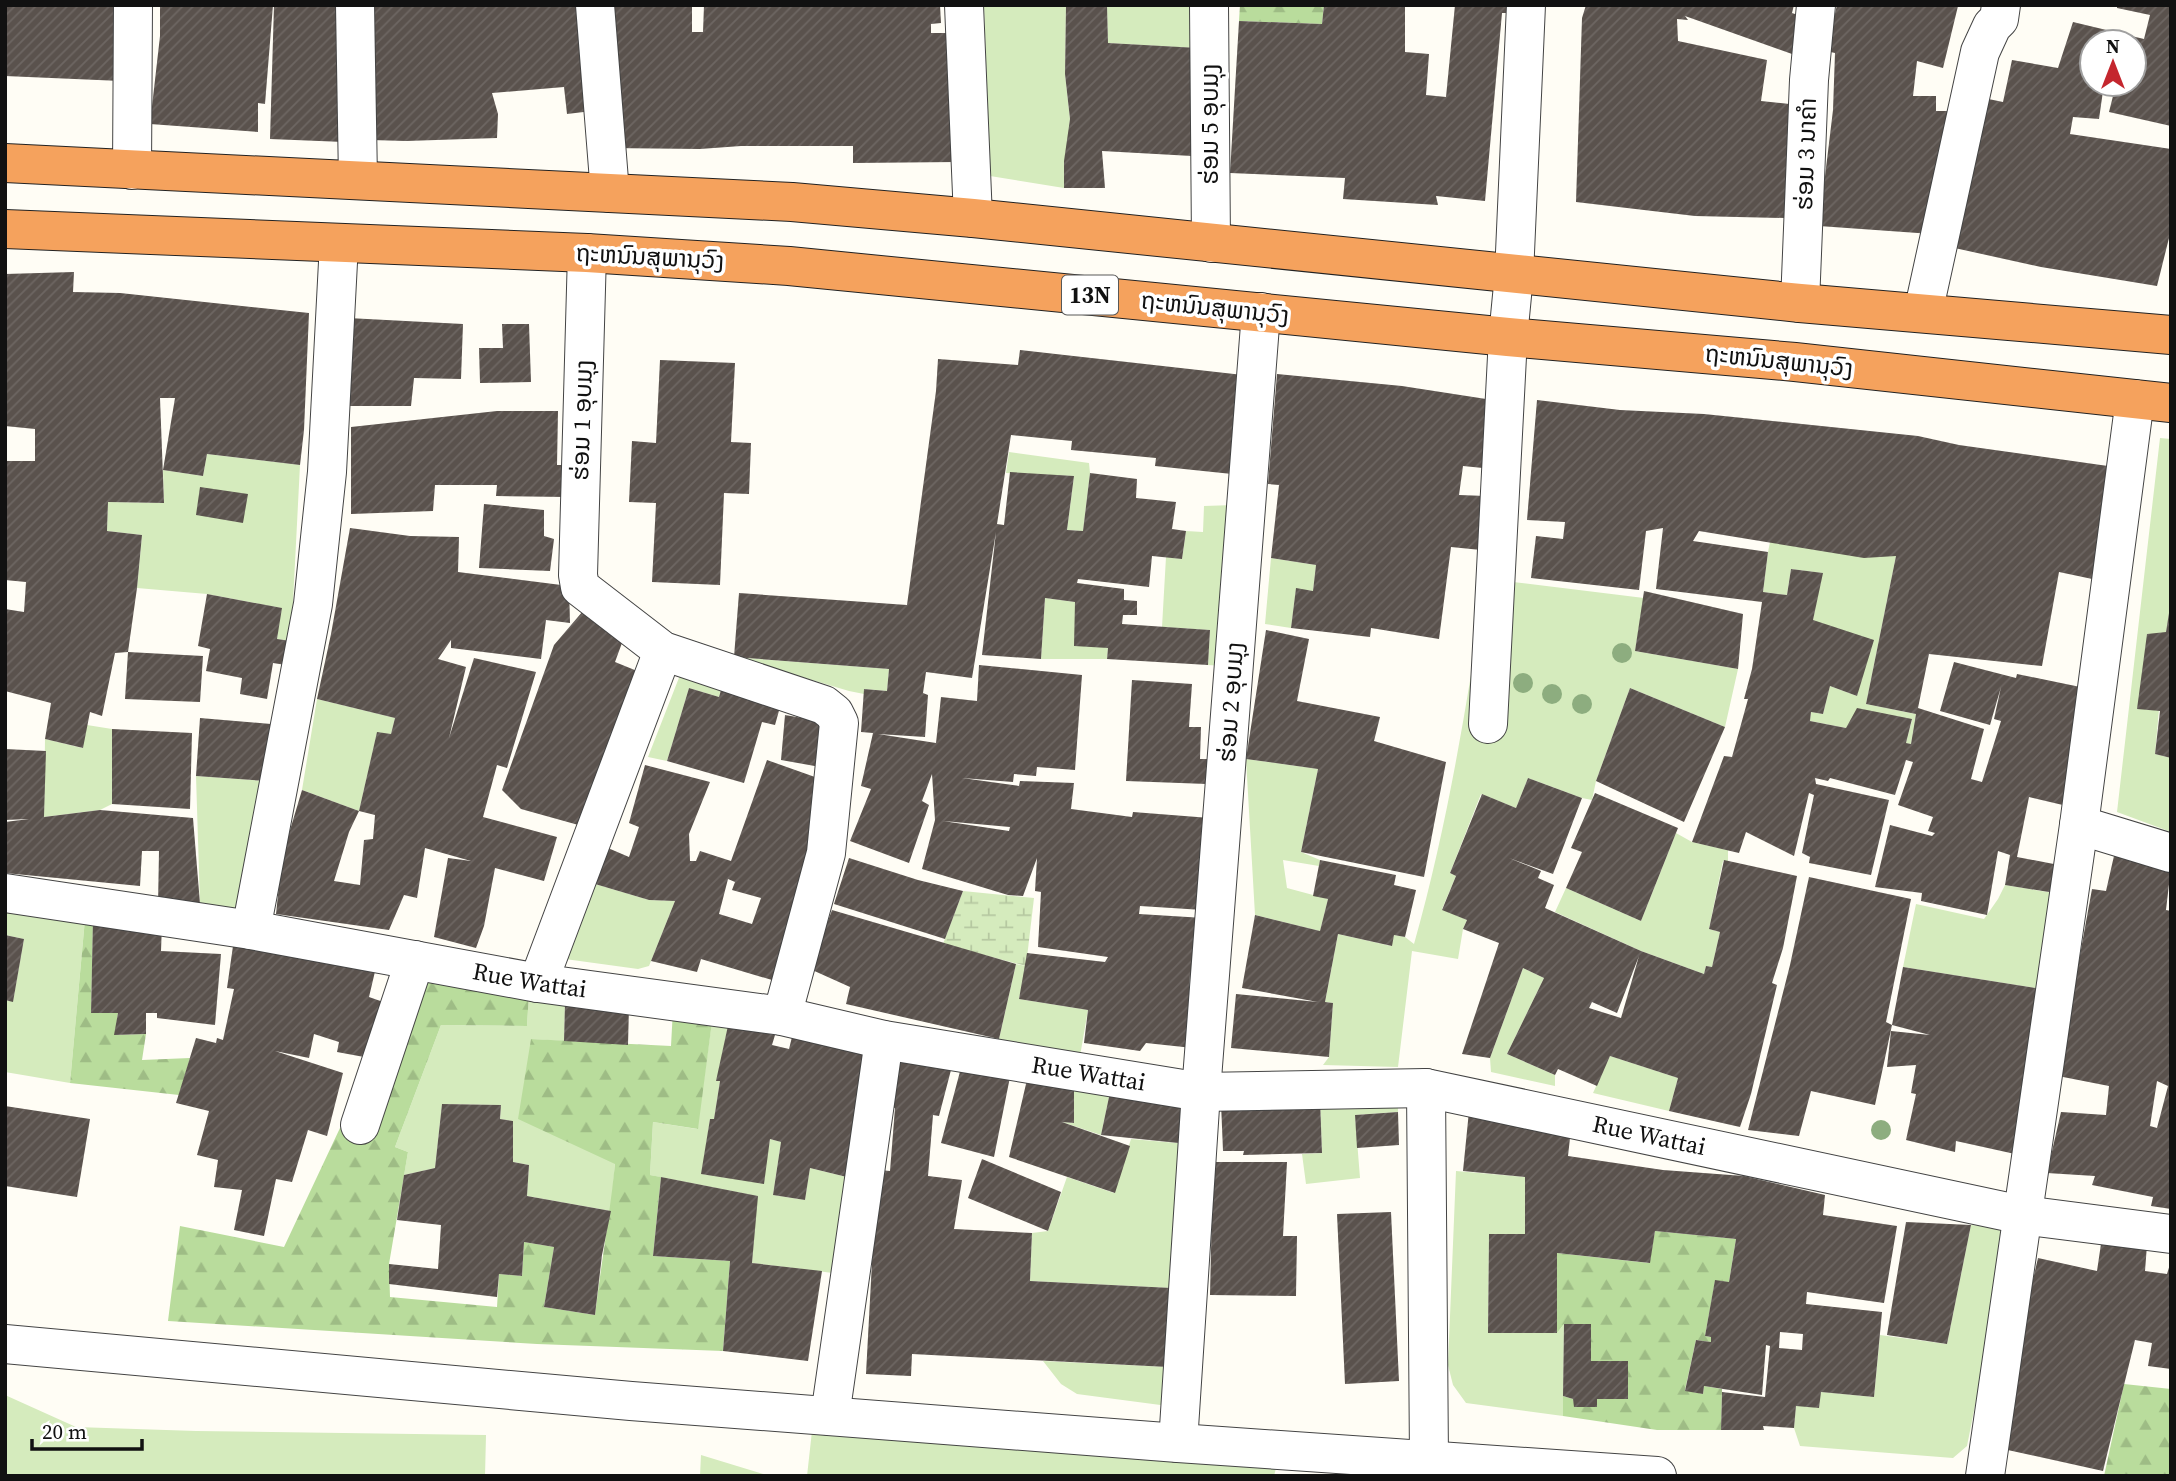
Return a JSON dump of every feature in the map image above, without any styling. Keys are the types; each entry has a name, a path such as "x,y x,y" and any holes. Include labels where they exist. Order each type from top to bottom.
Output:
{"highway":[{"path":"5,163 792,202 973,218 1800,303 2169,327"},
{"name":"ຖະຫນົນສຸພານຸວົງ","path":"5,229 587,253 789,266 1508,337 1795,362 2153,401"}],"street":[{"path":"132,170 133,5"},
{"path":"355,5 358,180"},
{"path":"595,5 610,193"},
{"path":"964,5 973,218"},
{"name":"ຮ່ອມ 5 ອຸບມຸງ","path":"1209,5 1211,243"},
{"path":"1488,724 1508,337 1514,275 1526,5"},
{"name":"ຮ່ອມ 3 ນາຄຳ","path":"1800,303 1809,80 1816,5"},
{"path":"1923,313 1980,52 1992,26 1999,19 2001,5"},
{"path":"251,930 313,604 327,472 339,243"},
{"name":"ຮ່ອມ 1 ອຸບມຸງ","path":"587,253 578,575 580,587 663,651"},
{"name":"ຮ່ອມ 2 ອຸບມຸງ","path":"1178,1443 1201,1092 1261,312"},
{"path":"1985,1476 2079,825 2153,401"},
{"path":"538,983 663,651 824,705 834,713 839,723 826,853 782,1016"},
{"path":"2079,825 2171,853"},
{"name":"Rue Wattai","path":"5,893 251,930 538,983 782,1016 884,1040 1201,1092 1426,1088 2022,1215 2171,1234"},
{"path":"360,1125 415,960"},
{"path":"830,1416 884,1040"},
{"path":"1426,1088 1429,1459"},
{"path":"5,1344 631,1401 1657,1476"}],"green space":[{"path":"984,5 1066,5 1065,74 1070,119 1064,188 990,176"},
{"path":"1107,5 1192,5 1193,48 1108,43"},
{"path":"1240,5 1324,5 1322,24 1239,21"},
{"path":"2160,438 2171,439 2171,604 2155,754 2171,758 2171,832 2117,812"},
{"path":"1009,452 1089,463 1083,531 1067,530 1074,476 1006,473"},
{"path":"207,454 300,465 291,641 277,639 281,608 207,594 137,588 142,535 107,531 108,502 164,503 163,470 203,476"},
{"path":"1234,505 1224,666 1208,665 1210,630 1162,627 1166,557 1182,559 1186,531 1203,532 1204,506"},
{"path":"1770,542 1896,556 1866,704 1916,714 1911,744 1906,743 1912,720 1846,728 1810,721 1811,712 1823,714 1830,686 1857,696 1813,620 1822,573 1791,569 1787,595 1763,592"},
{"path":"1271,558 1316,565 1313,591 1296,589 1291,628 1265,624"},
{"path":"1513,582 1644,598 1635,651 1738,669 1725,727 1630,688 1596,781 1592,800 1528,778 1516,808 1481,794 1450,873 1456,876 1442,909 1467,920 1458,959 1412,951 1398,1067 1323,1065 1329,1057 1333,1003 1325,1002 1338,934 1391,946 1394,935 1405,937 1414,944 1446,811 1471,675 1508,678"},
{"path":"1045,598 1075,602 1108,648 1107,659 1041,659"},
{"path":"734,657 889,669 887,691 865,689 864,694 849,691"},
{"path":"682,670 723,683 719,697 689,688 667,761 648,757"},
{"path":"317,699 395,718 391,734 377,733 359,811 302,790"},
{"path":"87,725 112,729 112,804 100,810 44,817 45,739 82,748"},
{"path":"1246,759 1318,769 1301,852 1320,860 1319,866 1283,860 1287,888 1328,899 1320,931 1255,915"},
{"path":"196,776 266,781 243,912 200,904"},
{"path":"1676,833 1692,842 1728,850 1728,861 1723,861 1709,929 1720,932 1712,967 1706,966 1704,974 1641,951 1555,912 1566,888 1641,921"},
{"path":"595,884 649,900 675,901 649,966 638,969 565,959"},
{"path":"2005,885 2054,893 2042,989 1903,967 1916,904 1984,919"},
{"path":"963,891 1034,898 1026,966 943,944"},
{"path":"5,905 85,919 70,1083 5,1072 5,1000 13,1001 24,939 5,935"},
{"path":"85,919 93,921 91,1013 118,1013 115,1035 146,1034 142,1060 190,1058 179,1095 70,1083"},
{"path":"1016,964 1026,966 1019,999 1088,1010 1080,1056 999,1039"},
{"path":"1523,968 1544,978 1507,1054 1555,1075 1555,1086 1491,1072 1490,1058"},
{"path":"422,975 529,993 527,1026 441,1025 395,1147 408,1152 389,1264 390,1297 497,1307 499,1274 522,1276 524,1242 554,1247 544,1307 595,1315 615,1164 518,1119 531,1039 671,1046 673,1009 713,1014 698,1129 653,1122 650,1175 661,1177 653,1256 730,1261 723,1351 537,1344 168,1321 180,1226 284,1247 340,1128 365,1137"},
{"path":"529,993 565,1003 564,1041 531,1039 615,1163 611,1211 527,1196 529,1165 513,1162 513,1121 500,1119 501,1105 442,1104 435,1168 404,1175 408,1152 395,1147 441,1025 527,1026"},
{"path":"713,1014 729,1021 717,1081 720,1081 714,1119 710,1119 702,1174 763,1183 770,1139 781,1142 773,1195 805,1200 810,1168 855,1179 841,1274 752,1263 757,1196 650,1175 653,1122 697,1129"},
{"path":"1610,1056 1678,1078 1669,1111 1593,1093"},
{"path":"1074,1080 1118,1096 1109,1097 1101,1135 1062,1122 1074,1123"},
{"path":"1398,1094 1398,1112 1355,1115 1360,1178 1306,1184 1302,1154 1322,1153 1320,1099"},
{"path":"1131,1139 1188,1144 1172,1288 1030,1281 1032,1233 1048,1231 1067,1177 1114,1193"},
{"path":"1456,1171 1525,1177 1525,1234 1489,1234 1488,1333 1557,1333 1564,1324 1563,1416 1466,1403 1453,1385 1448,1365"},
{"path":"1971,1225 2010,1229 1967,1446 1953,1458 1800,1446 1794,1428 1796,1406 1821,1392 1874,1397 1880,1335 1947,1344"},
{"path":"1655,1231 1736,1239 1729,1282 1715,1281 1705,1336 1711,1337 1711,1342 1696,1340 1685,1390 1703,1394 1704,1386 1722,1389 1721,1430 1657,1430 1563,1416 1563,1396 1573,1399 1575,1407 1597,1407 1597,1399 1628,1399 1628,1361 1591,1361 1591,1324 1564,1324 1557,1333 1557,1253 1649,1263"},
{"path":"1043,1361 1168,1367 1168,1406 1077,1394 1061,1384"},
{"path":"2124,1384 2171,1389 2171,1476 2104,1476"},
{"path":"5,1395 76,1427 486,1435 485,1476 5,1476"},
{"path":"812,1431 1276,1468 1274,1476 807,1476"},
{"path":"701,1455 770,1476 700,1476"}],"building":[{"path":"5,5 124,5 121,81 5,76"},
{"path":"160,5 273,5 265,104 258,103 258,132 150,124 160,36"},
{"path":"274,5 347,5 344,142 270,139"},
{"path":"375,5 579,5 592,111 567,114 564,87 492,93 498,114 497,138 371,140"},
{"path":"608,5 692,5 692,32 703,32 704,5 940,5 941,23 931,24 931,33 956,33 957,162 853,163 853,146 608,148"},
{"path":"1066,5 1107,5 1108,43 1198,48 1192,156 1102,151 1105,188 1064,188 1064,161 1070,119 1065,74"},
{"path":"1324,5 1405,5 1405,52 1429,54 1426,95 1446,97 1455,5 1510,5 1509,13 1502,13 1485,201 1436,196 1438,205 1343,199 1345,178 1230,173 1239,21 1322,24"},
{"path":"1586,5 1794,5 1792,13 1804,17 1792,54 1685,16 1688,20 1677,19 1678,41 1767,60 1761,101 1799,105 1785,218 1695,216 1576,202 1582,18"},
{"path":"1837,5 1958,6 1943,68 1917,61 1913,96 1936,96 1936,111 1952,111 1932,234 1819,226 1833,110 1835,53 1826,51"},
{"path":"2117,5 2171,5 2171,126 2109,112 2112,98 2148,98 2147,28 2150,15 2117,8"},
{"path":"2073,22 2098,28 2078,28 2078,98 2102,98 2099,119 2073,117 2070,134 2171,149 2171,230 2157,286 2041,267 1941,245 1974,96 2003,102 2012,60 2058,68"},
{"path":"74,272 73,292 120,293 309,313 300,465 207,454 203,476 163,470 175,398 160,398 164,503 108,502 107,531 142,535 137,588 128,652 115,653 102,716 90,712 83,748 45,739 51,703 5,691 5,609 24,612 26,582 5,580 5,461 35,461 35,429 5,426 5,274"},
{"path":"348,318 463,324 461,379 414,378 411,406 346,406"},
{"path":"502,324 529,324 531,382 480,383 479,348 503,348"},
{"path":"1020,350 1243,375 1232,474 1155,466 1156,458 1071,450 1072,441 1011,435 997,524 1004,525 1010,472 1074,476 1067,530 1083,531 1090,473 1137,479 1136,498 1176,502 1172,529 1186,531 1182,559 1152,556 1149,587 1078,579 1077,583 1124,589 1124,600 1137,601 1137,615 1123,615 1122,624 1210,630 1208,665 1107,659 1108,648 1074,646 1075,602 1045,598 1041,659 982,655 996,532 972,678 926,672 923,693 928,695 925,737 878,734 936,743 941,697 977,701 979,665 1082,675 1075,770 1037,767 1036,776 1014,774 1013,782 962,778 1019,786 1020,781 1074,783 1071,809 1132,817 1133,812 1210,818 1203,910 1140,906 1139,914 1204,918 1200,974 1190,974 1189,995 1197,996 1193,1048 1146,1043 1140,1051 1084,1043 1088,1010 1019,999 1027,953 1105,962 1108,957 1038,947 1041,892 1035,891 1037,858 1023,896 1008,895 922,869 935,820 932,774 922,801 929,805 909,863 850,841 871,789 861,786 873,733 861,732 864,689 887,691 889,669 734,657 739,593 907,605 938,359 1018,365","holes":["943,821 1010,827 1009,831"]},
{"path":"660,360 735,363 731,442 751,443 749,494 724,493 720,585 652,582 656,503 629,502 632,441 656,443"},
{"path":"1277,374 1402,386 1499,401 1493,469 1463,466 1459,495 1486,496 1481,550 1451,547 1439,639 1371,628 1370,637 1291,628 1296,588 1313,591 1316,565 1271,558 1279,485 1268,484"},
{"path":"1537,400 1620,410 1704,414 1918,436 1959,445 2115,467 2097,580 2059,572 2042,666 1929,654 1918,708 1984,729 1971,779 1982,782 2001,721 1994,719 2001,687 1990,725 1940,711 1954,662 2016,678 2017,674 2090,689 2067,806 2029,797 2017,857 2064,866 2061,894 2005,885 2010,855 1998,851 1987,915 1921,901 1922,893 1875,887 1890,825 1932,836 1935,833 1928,831 1933,817 1898,805 1913,762 1906,760 1895,795 1830,778 1828,781 1815,778 1816,784 1889,800 1871,875 1809,863 1810,857 1802,853 1814,795 1809,793 1794,856 1746,832 1739,853 1692,842 1724,756 1732,757 1748,699 1744,699 1752,669 1762,602 1656,589 1663,528 1646,531 1639,590 1531,578 1536,536 1563,539 1565,522 1527,520","holes":["1699,531 1864,558 1896,556 1866,704 1916,714 1911,744 1906,743 1912,719 1857,708 1846,728 1810,721 1811,712 1823,714 1830,686 1857,696 1874,640 1813,620 1823,573 1791,569 1787,595 1763,592 1768,552 1693,541"]},
{"path":"497,411 558,411 557,465 568,465 567,497 496,496 497,485 435,485 433,511 351,514 351,427"},
{"path":"200,487 248,494 243,523 196,515"},
{"path":"484,504 544,510 544,536 554,539 550,571 479,568"},
{"path":"350,528 410,536 459,537 458,572 569,586 570,623 546,620 541,659 451,648 451,640 438,659 466,667 449,738 474,658 536,672 507,768 497,765 483,817 557,837 544,881 495,868 484,926 476,948 434,937 448,858 471,861 425,848 417,898 404,895 389,930 276,914 282,857 302,790 359,811 377,732 391,734 395,718 317,699","holes":["359,811 375,815 373,839 364,840 360,885 334,881 349,832"]},
{"path":"1644,591 1743,614 1738,669 1635,651"},
{"path":"207,594 282,608 277,639 291,641 286,665 273,663 267,699 240,694 242,678 206,671 210,649 198,646"},
{"path":"583,611 626,632 615,662 647,675 582,826 521,809 502,790 554,645"},
{"path":"2169,613 2171,758 2155,754 2160,711 2137,709 2147,634 2166,632"},
{"path":"1266,630 1309,639 1297,701 1380,717 1374,741 1446,762 1424,877 1301,852 1318,769 1246,759"},
{"path":"128,652 203,656 200,702 125,699"},
{"path":"1132,680 1192,684 1189,727 1201,727 1200,759 1208,759 1207,784 1126,781"},
{"path":"723,683 782,700 775,725 762,722 744,783 667,761 689,688 719,697"},
{"path":"1630,688 1725,727 1684,822 1596,781"},
{"path":"785,715 831,723 826,768 781,760"},
{"path":"200,718 271,724 266,781 196,776"},
{"path":"112,729 192,733 190,809 112,804"},
{"path":"5,749 46,751 44,817 100,810 193,818 200,904 158,905 159,851 142,851 140,886 5,873 5,822 29,819 5,820"},
{"path":"767,760 829,782 782,983 701,959 697,972 651,961 675,901 649,900 595,884 608,848 629,857 639,827 629,823 645,765 710,782 689,834 690,861 696,861 700,851 731,861","holes":["728,879 735,882 732,890 761,898 752,924 719,914"]},
{"path":"1528,778 1582,798 1553,874 1509,858 1541,871 1538,878 1554,885 1545,908 1641,951 1704,974 1706,966 1712,967 1720,932 1709,929 1724,860 1797,876 1783,948 1772,983 1777,985 1751,1094 1740,1127 1669,1111 1678,1078 1610,1056 1597,1086 1558,1069 1555,1075 1507,1054 1544,978 1523,968 1490,1058 1462,1054 1499,943 1463,929 1467,920 1442,910 1456,876 1450,873 1482,794 1516,808","holes":["1639,956 1621,1018 1589,1008 1592,1002 1617,1013"]},
{"path":"1595,793 1678,828 1641,921 1566,888 1582,852 1571,848"},
{"path":"2116,847 2171,867 2166,910 2171,911 2171,1209 2151,1206 2153,1197 2092,1185 2095,1176 2047,1173 2061,1112 2106,1115 2109,1086 2058,1076 2092,889 2106,891","holes":["2157,1081 2168,1086 2157,1128 2150,1126"]},
{"path":"849,858 963,891 945,939 834,904"},
{"path":"1320,860 1396,875 1394,885 1416,890 1405,937 1394,935 1392,946 1338,934 1325,1002 1333,1003 1329,1057 1231,1048 1236,994 1318,1002 1242,988 1255,915 1320,931 1328,899 1313,896"},
{"path":"1809,877 1911,899 1886,1022 1892,1025 1875,1105 1811,1091 1799,1136 1748,1130 1790,965"},
{"path":"832,910 1016,964 999,1039 846,1004 850,987 810,969"},
{"path":"93,917 162,924 161,951 221,954 215,1025 157,1018 157,1013 146,1013 146,1034 114,1035 118,1013 91,1013"},
{"path":"5,935 24,939 13,1002 5,1000"},
{"path":"234,939 377,963 369,997 389,1004 375,1059 337,1052 339,1042 314,1034 309,1058 275,1051 343,1073 327,1136 308,1130 292,1182 276,1179 264,1236 234,1230 242,1190 214,1187 218,1160 197,1155 209,1111 176,1103 196,1038 216,1043 217,1038 223,1040 234,989 227,988"},
{"path":"1903,967 2042,989 2015,1154 1956,1141 1955,1152 1906,1140 1916,1094 1911,1093 1916,1065 1887,1067 1891,1031 1930,1035 1892,1025"},
{"path":"565,1003 629,1007 628,1045 564,1041"},
{"path":"729,1021 752,1031 775,1035 772,1045 789,1049 792,1037 873,1054 855,1179 810,1168 805,1200 773,1195 781,1142 770,1139 764,1184 701,1174 710,1119 714,1119 720,1081 716,1081"},
{"path":"896,1056 951,1070 939,1116 933,1115 928,1176 962,1180 954,1229 1032,1233 1030,1281 1172,1288 1168,1367 912,1354 911,1376 866,1374 874,1225 880,1170 890,1171 895,1108 881,1105"},
{"path":"962,1064 1010,1077 994,1157 941,1143"},
{"path":"1029,1071 1074,1080 1074,1123 1062,1122 1130,1146 1115,1193 1009,1157"},
{"path":"1109,1097 1191,1106 1188,1144 1101,1135"},
{"path":"1320,1099 1322,1153 1243,1155 1244,1151 1223,1151 1221,1103"},
{"path":"442,1104 501,1105 500,1119 513,1121 513,1162 529,1165 527,1196 611,1211 602,1255 595,1315 544,1307 554,1247 524,1242 522,1276 499,1274 497,1297 389,1284 389,1264 438,1269 441,1225 397,1220 404,1175 435,1168"},
{"path":"5,1106 90,1119 77,1197 5,1186"},
{"path":"1469,1111 1571,1129 1568,1156 1663,1170 1744,1176 1825,1195 1823,1215 1897,1226 1884,1303 1807,1292 1806,1304 1882,1312 1874,1397 1821,1392 1819,1408 1796,1406 1794,1428 1763,1426 1764,1430 1721,1430 1722,1392 1765,1397 1770,1346 1766,1345 1762,1395 1704,1386 1703,1394 1685,1391 1696,1340 1711,1342 1711,1337 1705,1336 1715,1280 1729,1282 1736,1239 1655,1231 1650,1263 1557,1253 1557,1333 1488,1333 1489,1234 1525,1234 1525,1177 1463,1171","holes":["1780,1332 1803,1334 1802,1350 1779,1348"]},
{"path":"1398,1112 1399,1145 1357,1148 1355,1115"},
{"path":"982,1159 1061,1192 1048,1231 968,1198"},
{"path":"1213,1162 1287,1162 1283,1236 1297,1236 1296,1296 1210,1295"},
{"path":"661,1177 758,1196 752,1263 822,1271 808,1361 723,1351 730,1261 653,1256"},
{"path":"1391,1212 1399,1381 1345,1384 1337,1214"},
{"path":"1906,1222 1971,1225 1947,1344 1887,1335"},
{"path":"2102,1237 2147,1245 2145,1271 2167,1274 2171,1261 2171,1369 2148,1366 2152,1343 2135,1340 2103,1471 1994,1447 2038,1258 2097,1271"},
{"path":"1564,1324 1591,1324 1591,1361 1628,1361 1628,1399 1597,1399 1597,1407 1574,1407 1573,1399 1563,1396"}]}
